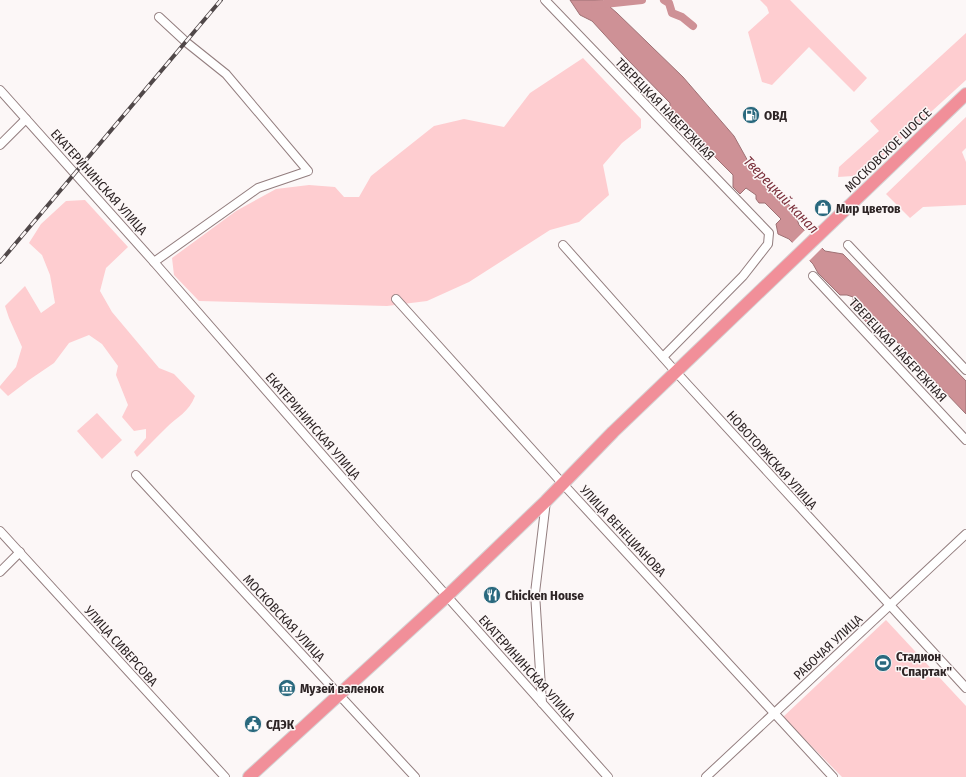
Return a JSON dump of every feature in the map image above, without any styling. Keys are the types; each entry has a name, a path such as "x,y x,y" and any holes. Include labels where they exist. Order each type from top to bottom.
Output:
{"highway":[{"name":"МОСКОВСКОЕ ШОССЕ","path":"249,777 447,596 546,501 613,432 966,94"}],"street":[{"name":"ТВЕРЕЦКАЯ НАБЕРЕЖНАЯ","path":"545,0 769,233 768,244 743,276 662,357"},
{"path":"154,262 258,188 308,171 226,74 186,42 159,16"},
{"name":"ЕКАТЕРИНИНСКАЯ УЛИЦА","path":"0,90 154,262 608,777"},
{"path":"0,145 26,119"},
{"name":"НОВОТОРЖСКАЯ УЛИЦА","path":"563,245 662,357 966,688"},
{"path":"848,245 966,370"},
{"name":"ТВЕРЕЦКАЯ НАБЕРЕЖНАЯ","path":"812,276 966,440"},
{"name":"УЛИЦА ВЕНЕЦИАНОВА","path":"396,299 563,484 833,777"},
{"name":"МОСКОВСКАЯ УЛИЦА","path":"136,475 415,777"},
{"path":"542,703 535,593 546,501"},
{"name":"УЛИЦА СИВЕРСОВА","path":"0,531 225,777"},
{"name":"РАБОЧАЯ УЛИЦА","path":"706,777 966,534"},
{"path":"0,572 20,552"}],"shaded area":[{"path":"570,0 602,0 683,77 734,136 749,163 794,210 799,225 825,251 843,254 966,381 966,414 879,323 869,325 854,309 853,297 840,295 818,273 813,264 789,239 778,234 776,224 781,219 765,203 759,203 756,199 756,195 746,188 740,194 733,187 733,175 678,120 670,109 670,103 592,21 580,15"},
{"path":"760,0 790,0 867,78 854,92 809,47 772,85 762,82 748,32 769,13 767,7"},
{"path":"966,33 966,80 876,162 853,176 838,177 839,167 879,131 870,121"},
{"path":"583,58 641,119 641,128 622,143 603,165 609,195 579,222 550,230 469,282 427,301 387,306 199,301 174,275 172,258 236,211 276,189 309,185 335,187 344,197 359,197 371,176 434,126 464,119 504,127 530,93"},
{"path":"966,117 966,148 962,152 966,162 966,205 923,207 910,218 886,194"},
{"path":"85,200 128,247 106,268 100,291 112,312 159,368 174,374 195,396 186,410 137,457 134,452 146,438 146,429 134,431 122,417 128,405 116,375 118,366 102,344 89,335 69,343 54,363 8,396 0,388 0,386 16,367 22,347 5,306 25,286 41,313 55,303 50,275 42,255 29,243 41,224 66,201"},
{"path":"97,413 122,440 102,459 77,431"},
{"name":"Стадион \"Спартак\"","path":"886,620 966,706 966,777 842,777 783,717"}],"pier":[{"path":"806,229 823,247 808,262 791,244"}],"waterway":[{"path":"595,5 642,0"},
{"path":"664,0 669,3 672,13 682,17 693,26"}],"railway":[{"path":"0,262 221,0"}],"place":[{"name":"ОВД","path":"751,115"},
{"name":"Мир цветов","path":"823,208"},
{"name":"Chicken House","path":"492,595"},
{"name":"Стадион \"Спартак\"","path":"883,663"},
{"name":"Музей валенок","path":"287,688"},
{"name":"СДЭК","path":"253,724"}],"water label":[{"name":"Тверецкий канал","path":"781,195"}]}
